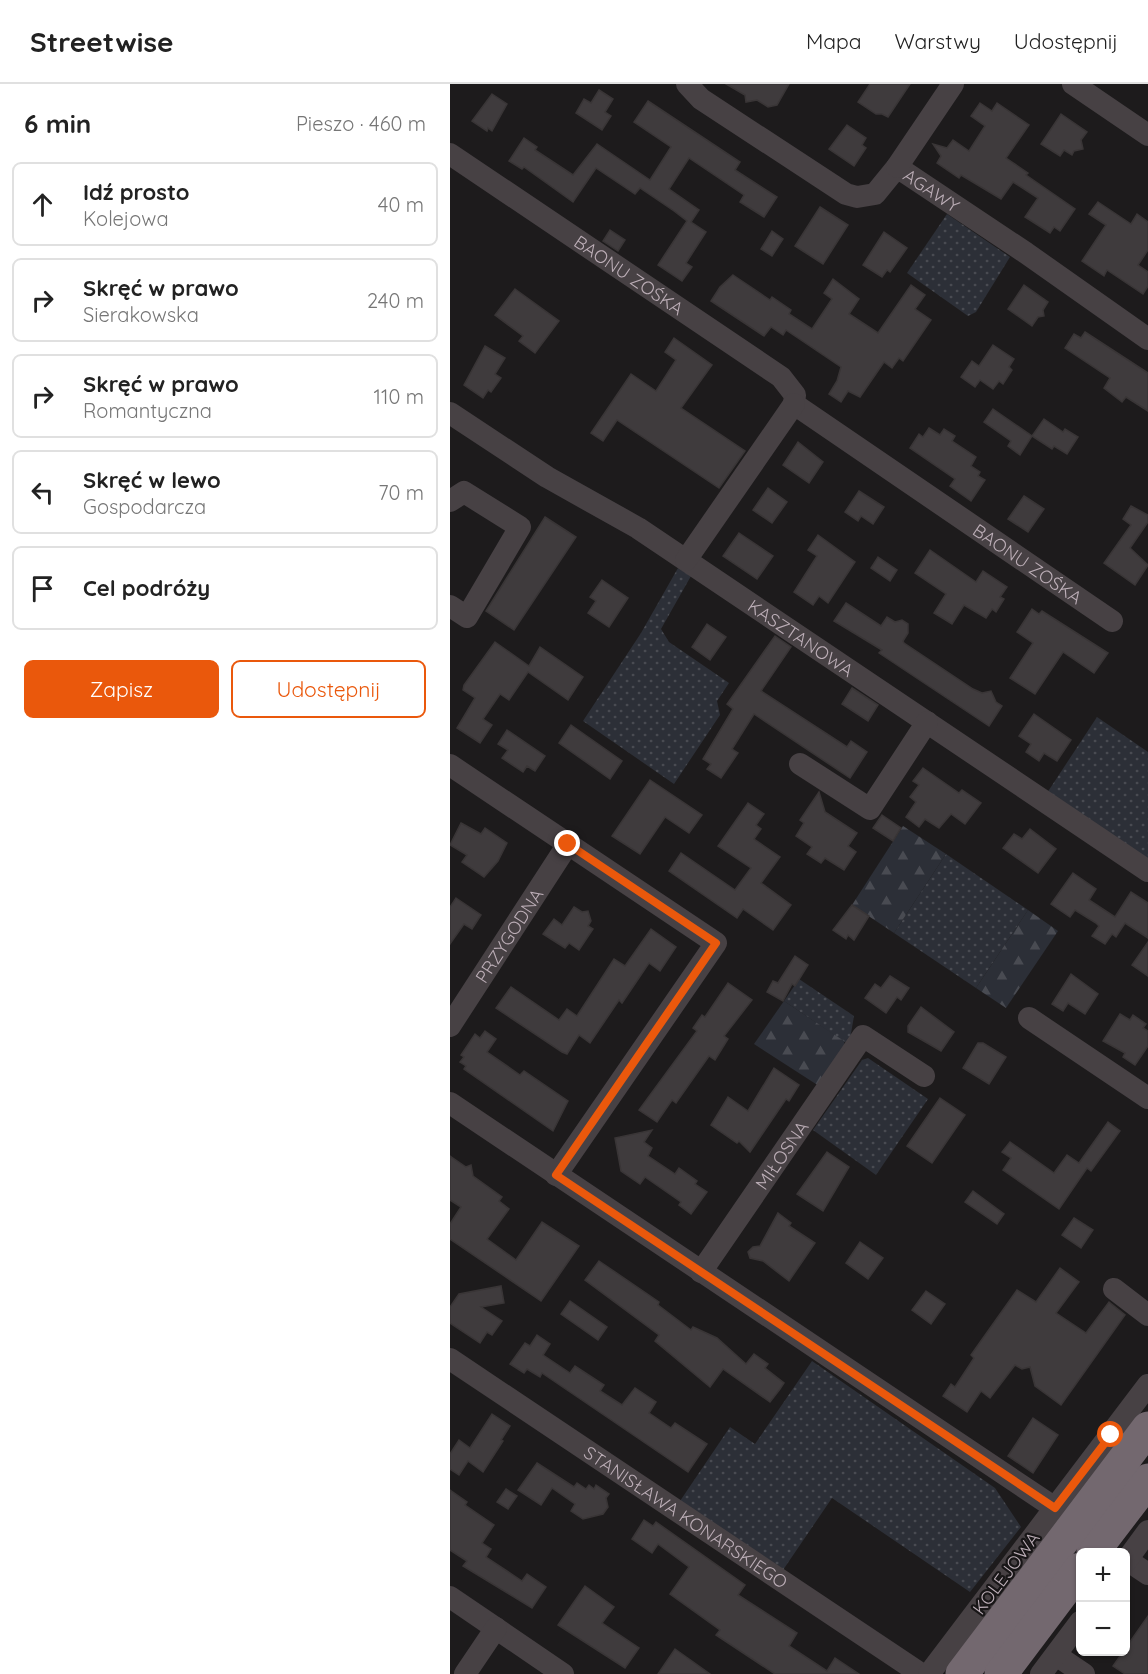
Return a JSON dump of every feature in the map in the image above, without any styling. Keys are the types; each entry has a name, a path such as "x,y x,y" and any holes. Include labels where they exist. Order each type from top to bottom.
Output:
{"highway":[{"name":"KOLEJOWA","path":"962,1674 1148,1428"},
{"path":"1096,1548 1148,1480"},
{"path":"1001,1674 1076,1574"}],"street":[{"name":"AGAWY","path":"687,84 701,99 846,194 857,197 875,194 897,167 1026,253 1148,339"},
{"path":"897,167 953,84"},
{"path":"1073,84 1148,135"},
{"name":"BAONU ZOŚKA","path":"450,154 781,377 795,395 794,404 1112,621"},
{"path":"686,560 794,404"},
{"name":"KASZTANOWA","path":"450,413 547,477 616,514 1148,871"},
{"path":"450,501 464,492 520,527 467,617 450,606"},
{"path":"800,765 870,809 927,722"},
{"path":"450,765 716,943 556,1175"},
{"name":"PRZYGODNA","path":"450,1026 568,844"},
{"path":"1029,1018 1148,1098"},
{"name":"MIŁOSNA","path":"701,1272 863,1036 924,1076"},
{"path":"450,1103 1055,1508"},
{"path":"1114,1289 1148,1314"},
{"name":"STANISŁAWA KONARSKIEGO","path":"450,1359 921,1674"},
{"name":"KOLEJOWA","path":"929,1674 1148,1385"},
{"path":"1130,1555 1148,1531"},
{"path":"1130,1563 1148,1574"},
{"path":"450,1597 563,1674"},
{"path":"1041,1674 1076,1627"},
{"path":"465,1674 496,1628"},
{"path":"1056,1654 1084,1674"}],"green space":[{"path":"947,214 1010,257 976,312 968,316 907,273"},
{"path":"678,568 691,576 661,629 669,642 729,683 717,701 720,715 674,784 583,721 641,633"},
{"path":"1097,717 1148,752 1148,862 1047,793"},
{"path":"903,826 946,854 894,933 852,905"},
{"path":"946,854 1028,910 976,988 894,933"},
{"path":"1028,910 1058,931 1006,1008 976,988"},
{"path":"799,979 854,1016 849,1045 784,1001"},
{"path":"784,1001 844,1041 845,1049 819,1086 754,1044"},
{"path":"868,1058 928,1099 876,1175 813,1130 862,1060"},
{"path":"812,1361 995,1488 1021,1527 970,1592 832,1498 783,1570 680,1501 730,1427 755,1444"}],"building":[{"path":"726,84 789,84 777,105 768,107 757,100 746,102 745,95"},
{"path":"870,84 910,84 888,117 876,114 858,102"},
{"path":"599,90 613,99 605,112 611,116 602,130 576,113 584,99 591,103"},
{"path":"492,94 507,104 492,131 488,128 487,131 472,121"},
{"path":"648,101 740,162 735,170 777,197 764,217 740,202 744,195 689,158 669,189 699,210 691,222 706,232 686,263 692,267 682,281 658,265 687,221 674,211 640,188 635,194 596,168 573,202 524,167 522,169 509,161 524,138 537,147 535,150 573,175 597,144 650,180 671,147 634,122"},
{"path":"980,103 992,111 997,103 1029,125 1006,158 1075,209 1060,231 1054,227 1050,233 1025,217 1038,198 1013,182 1001,199 961,175 959,178 937,163 941,156 933,144 947,148 953,140 969,151 985,126 971,116"},
{"path":"1061,114 1087,132 1081,140 1083,149 1074,151 1072,155 1064,150 1060,156 1041,144"},
{"path":"847,125 866,138 862,145 866,148 854,166 829,149"},
{"path":"1098,202 1131,224 1137,214 1148,222 1148,250 1138,265 1148,272 1148,286 1143,294 1107,270 1104,276 1082,261 1106,225 1089,214"},
{"path":"820,207 848,225 823,264 795,246"},
{"path":"610,230 625,240 618,251 603,241"},
{"path":"772,231 783,239 772,256 761,249"},
{"path":"884,232 907,248 890,272 887,270 882,277 863,265"},
{"path":"733,275 770,300 772,297 791,310 789,314 812,329 832,299 824,293 833,279 859,299 849,314 878,333 911,285 925,295 915,309 931,320 903,361 899,358 892,368 884,362 860,397 848,391 841,402 829,394 837,381 841,367 786,330 783,335 771,327 764,336 711,301 720,287"},
{"path":"1024,285 1048,302 1043,310 1044,316 1038,317 1032,326 1008,309"},
{"path":"515,289 559,321 535,353 519,341 523,336 495,315"},
{"path":"1085,332 1148,373 1148,411 1126,397 1122,402 1104,388 1110,378 1065,348 1074,334 1081,338"},
{"path":"674,338 712,365 681,408 745,451 719,488 617,420 603,441 591,433 631,374 656,391 676,360 665,352"},
{"path":"993,345 1014,359 1009,367 1012,370 1003,384 999,381 993,389 980,380 975,387 961,377 972,361 979,366"},
{"path":"485,346 505,358 495,374 501,378 491,392 488,390 483,398 464,385"},
{"path":"993,409 1032,436 1020,455 1008,446 1011,441 984,422"},
{"path":"1044,419 1063,432 1065,429 1078,437 1067,454 1054,446 1052,449 1032,436"},
{"path":"929,428 940,435 944,429 955,436 952,441 976,457 971,466 980,472 978,476 985,480 971,501 950,486 955,479 910,448 919,434 923,437"},
{"path":"798,442 823,462 809,483 783,465"},
{"path":"768,488 787,502 772,523 753,510"},
{"path":"859,491 884,507 873,524 861,516 858,521 845,512"},
{"path":"1024,496 1044,509 1028,532 1008,519"},
{"path":"1131,506 1148,515 1148,522 1130,548 1148,565 1135,585 1104,563 1131,525 1123,519"},
{"path":"545,517 576,537 514,630 486,611"},
{"path":"739,533 773,556 757,579 723,556"},
{"path":"818,535 855,562 828,603 819,596 813,605 794,592 817,556 808,550"},
{"path":"930,550 976,582 983,571 1007,587 1000,597 1004,599 996,612 992,609 986,618 964,605 952,624 934,613 946,594 915,573"},
{"path":"878,557 897,570 890,581 871,568"},
{"path":"602,580 628,598 609,627 588,613 596,601 590,597"},
{"path":"846,603 881,626 887,617 895,622 902,620 908,624 908,633 904,643 973,689 982,693 991,691 996,702 1002,706 989,726 879,653 882,650 834,621"},
{"path":"1032,609 1039,614 1042,611 1108,653 1094,673 1063,652 1035,694 1010,678 1033,643 1017,632"},
{"path":"707,624 726,637 710,660 692,647"},
{"path":"775,636 791,647 761,691 847,747 851,741 867,752 850,778 754,714 732,749 738,753 721,778 707,769 711,764 703,759 733,709 727,704"},
{"path":"495,642 529,666 540,647 583,677 568,700 528,672 509,700 500,694 483,719 492,725 480,743 457,728 475,698 463,690 464,685"},
{"path":"852,688 878,705 868,721 842,704"},
{"path":"1034,714 1071,740 1057,761 1044,753 1039,761 1026,752 1031,744 1019,736"},
{"path":"571,725 622,761 610,779 559,743"},
{"path":"507,730 545,756 535,771 527,766 523,772 502,758 508,750 498,744"},
{"path":"923,768 959,793 962,790 981,803 965,824 951,814 939,828 925,819 919,827 906,817 916,802 910,797 919,785 913,781"},
{"path":"650,780 702,815 689,833 665,817 640,854 612,836"},
{"path":"819,792 825,812 857,833 848,846 856,852 844,870 825,858 821,863 807,854 812,847 796,836 804,823 800,820"},
{"path":"748,803 764,814 756,825 761,829 754,839 780,857 761,883 791,905 773,930 743,909 737,918 669,871 681,853 735,890 751,868 718,846"},
{"path":"882,815 901,828 893,841 873,828"},
{"path":"461,823 481,834 485,828 507,843 498,861 484,877 462,862 467,855 450,845"},
{"path":"1030,829 1056,849 1038,873 1003,848 1014,834 1022,839"},
{"path":"1073,873 1096,889 1089,900 1115,917 1131,892 1148,903 1148,938 1125,923 1116,937 1112,934 1105,944 1092,936 1099,926 1096,923 1075,910 1070,917 1051,904"},
{"path":"456,898 481,915 472,929 464,924 450,944 450,907"},
{"path":"852,905 869,916 854,940 848,935 846,939 833,930"},
{"path":"574,907 582,912 588,911 591,921 588,926 593,929 579,950 569,943 565,948 543,934 554,919 562,925"},
{"path":"651,929 676,947 660,971 649,963 622,1003 619,1000 590,1043 579,1035 567,1054 496,1008 511,987 559,1020 567,1009 577,1016 614,959 625,966"},
{"path":"1148,942 1148,976 1132,965"},
{"path":"795,956 808,965 795,986 792,984 783,1001 767,992 773,981 778,983"},
{"path":"1071,974 1098,994 1085,1014 1068,1003 1063,1011 1052,1004"},
{"path":"890,976 909,988 901,1000 897,997 886,1013 865,998 875,984 881,988"},
{"path":"728,983 752,1000 724,1036 728,1039 715,1060 709,1056 676,1103 672,1100 657,1122 639,1110 697,1031 693,1028 702,1015 705,1017"},
{"path":"921,1007 954,1032 941,1051 908,1032 908,1026"},
{"path":"1120,1014 1130,1020 1133,1015 1146,1024 1143,1028 1148,1031 1148,1046 1135,1065 1123,1057 1125,1053 1103,1041"},
{"path":"485,1031 496,1039 487,1052 520,1075 524,1071 568,1101 553,1131 464,1069 466,1066 460,1062 464,1057 461,1055 475,1034 480,1038"},
{"path":"978,1043 983,1043 1006,1057 989,1084 963,1068"},
{"path":"774,1068 799,1085 789,1101 786,1099 750,1152 739,1141 737,1143 711,1125 728,1097 748,1111"},
{"path":"940,1098 965,1115 932,1163 907,1146"},
{"path":"1108,1122 1120,1131 1091,1171 1087,1168 1059,1209 1003,1170 1011,1158 1002,1152 1010,1142 1054,1173 1067,1155 1079,1163"},
{"path":"652,1130 644,1142 652,1148 648,1156 675,1174 679,1168 697,1181 695,1184 707,1192 691,1214 679,1205 681,1202 645,1177 640,1184 621,1171 615,1138"},
{"path":"827,1152 849,1167 823,1211 797,1194"},
{"path":"450,1156 466,1167 471,1165 473,1176 502,1197 499,1201 509,1209 487,1239 516,1260 542,1222 579,1246 541,1301 450,1239 450,1224 461,1207 450,1200"},
{"path":"973,1191 1004,1214 997,1224 965,1202"},
{"path":"778,1213 791,1223 789,1226 815,1243 789,1281 763,1261 750,1258 748,1252 753,1247 760,1246"},
{"path":"1074,1218 1093,1230 1081,1248 1062,1235"},
{"path":"860,1242 883,1258 868,1279 846,1263"},
{"path":"599,1261 659,1302 658,1305 691,1330 693,1327 717,1338 746,1364 754,1354 768,1364 765,1368 784,1383 780,1389 770,1402 723,1369 710,1387 655,1341 659,1335 585,1280"},
{"path":"1060,1268 1079,1282 1056,1313 1086,1333 1109,1302 1125,1315 1061,1405 1035,1386 1030,1367 1022,1369 1015,1365 990,1398 981,1391 967,1412 943,1396 951,1384 955,1387 974,1358 971,1355 1017,1290 1036,1302"},
{"path":"501,1286 504,1303 481,1307 502,1321 492,1335 487,1332 480,1343 450,1323 450,1307 459,1294"},
{"path":"926,1291 945,1304 931,1324 912,1310"},
{"path":"570,1301 607,1327 598,1340 561,1314"},
{"path":"537,1335 550,1344 543,1355 570,1373 575,1366 604,1385 600,1391 622,1405 635,1388 656,1402 649,1413 671,1428 675,1423 707,1444 688,1472 542,1373 540,1377 527,1369 524,1373 510,1364 525,1343 530,1346"},
{"path":"492,1414 510,1426 501,1440 503,1441 483,1472 468,1461 459,1475 450,1469 450,1454 459,1440 470,1448"},
{"path":"1033,1418 1058,1435 1033,1473 1008,1456"},
{"path":"537,1463 574,1487 577,1483 586,1489 589,1485 594,1489 596,1485 609,1494 606,1498 608,1507 603,1514 583,1519 571,1511 575,1504 552,1488 541,1505 518,1490"},
{"path":"506,1489 517,1496 508,1509 497,1502"},
{"path":"450,1490 467,1502 465,1505 494,1525 482,1543 491,1549 486,1557 522,1581 527,1574 546,1587 532,1608 463,1566 467,1561 450,1550"},
{"path":"644,1520 653,1526 656,1522 745,1585 738,1595 797,1633 789,1646 827,1671 835,1658 859,1674 775,1674 716,1635 720,1630 670,1594 689,1567 658,1544 652,1553 632,1539"},
{"path":"585,1586 614,1607 602,1623 639,1648 625,1668 558,1625"},
{"path":"1148,1616 1148,1674 1125,1674 1113,1666 1120,1656 1130,1656 1130,1642"},
{"path":"675,1649 710,1674 658,1674"}],"route":[{"path":"568,844 716,943 556,1175 1055,1508 1111,1435"}]}
